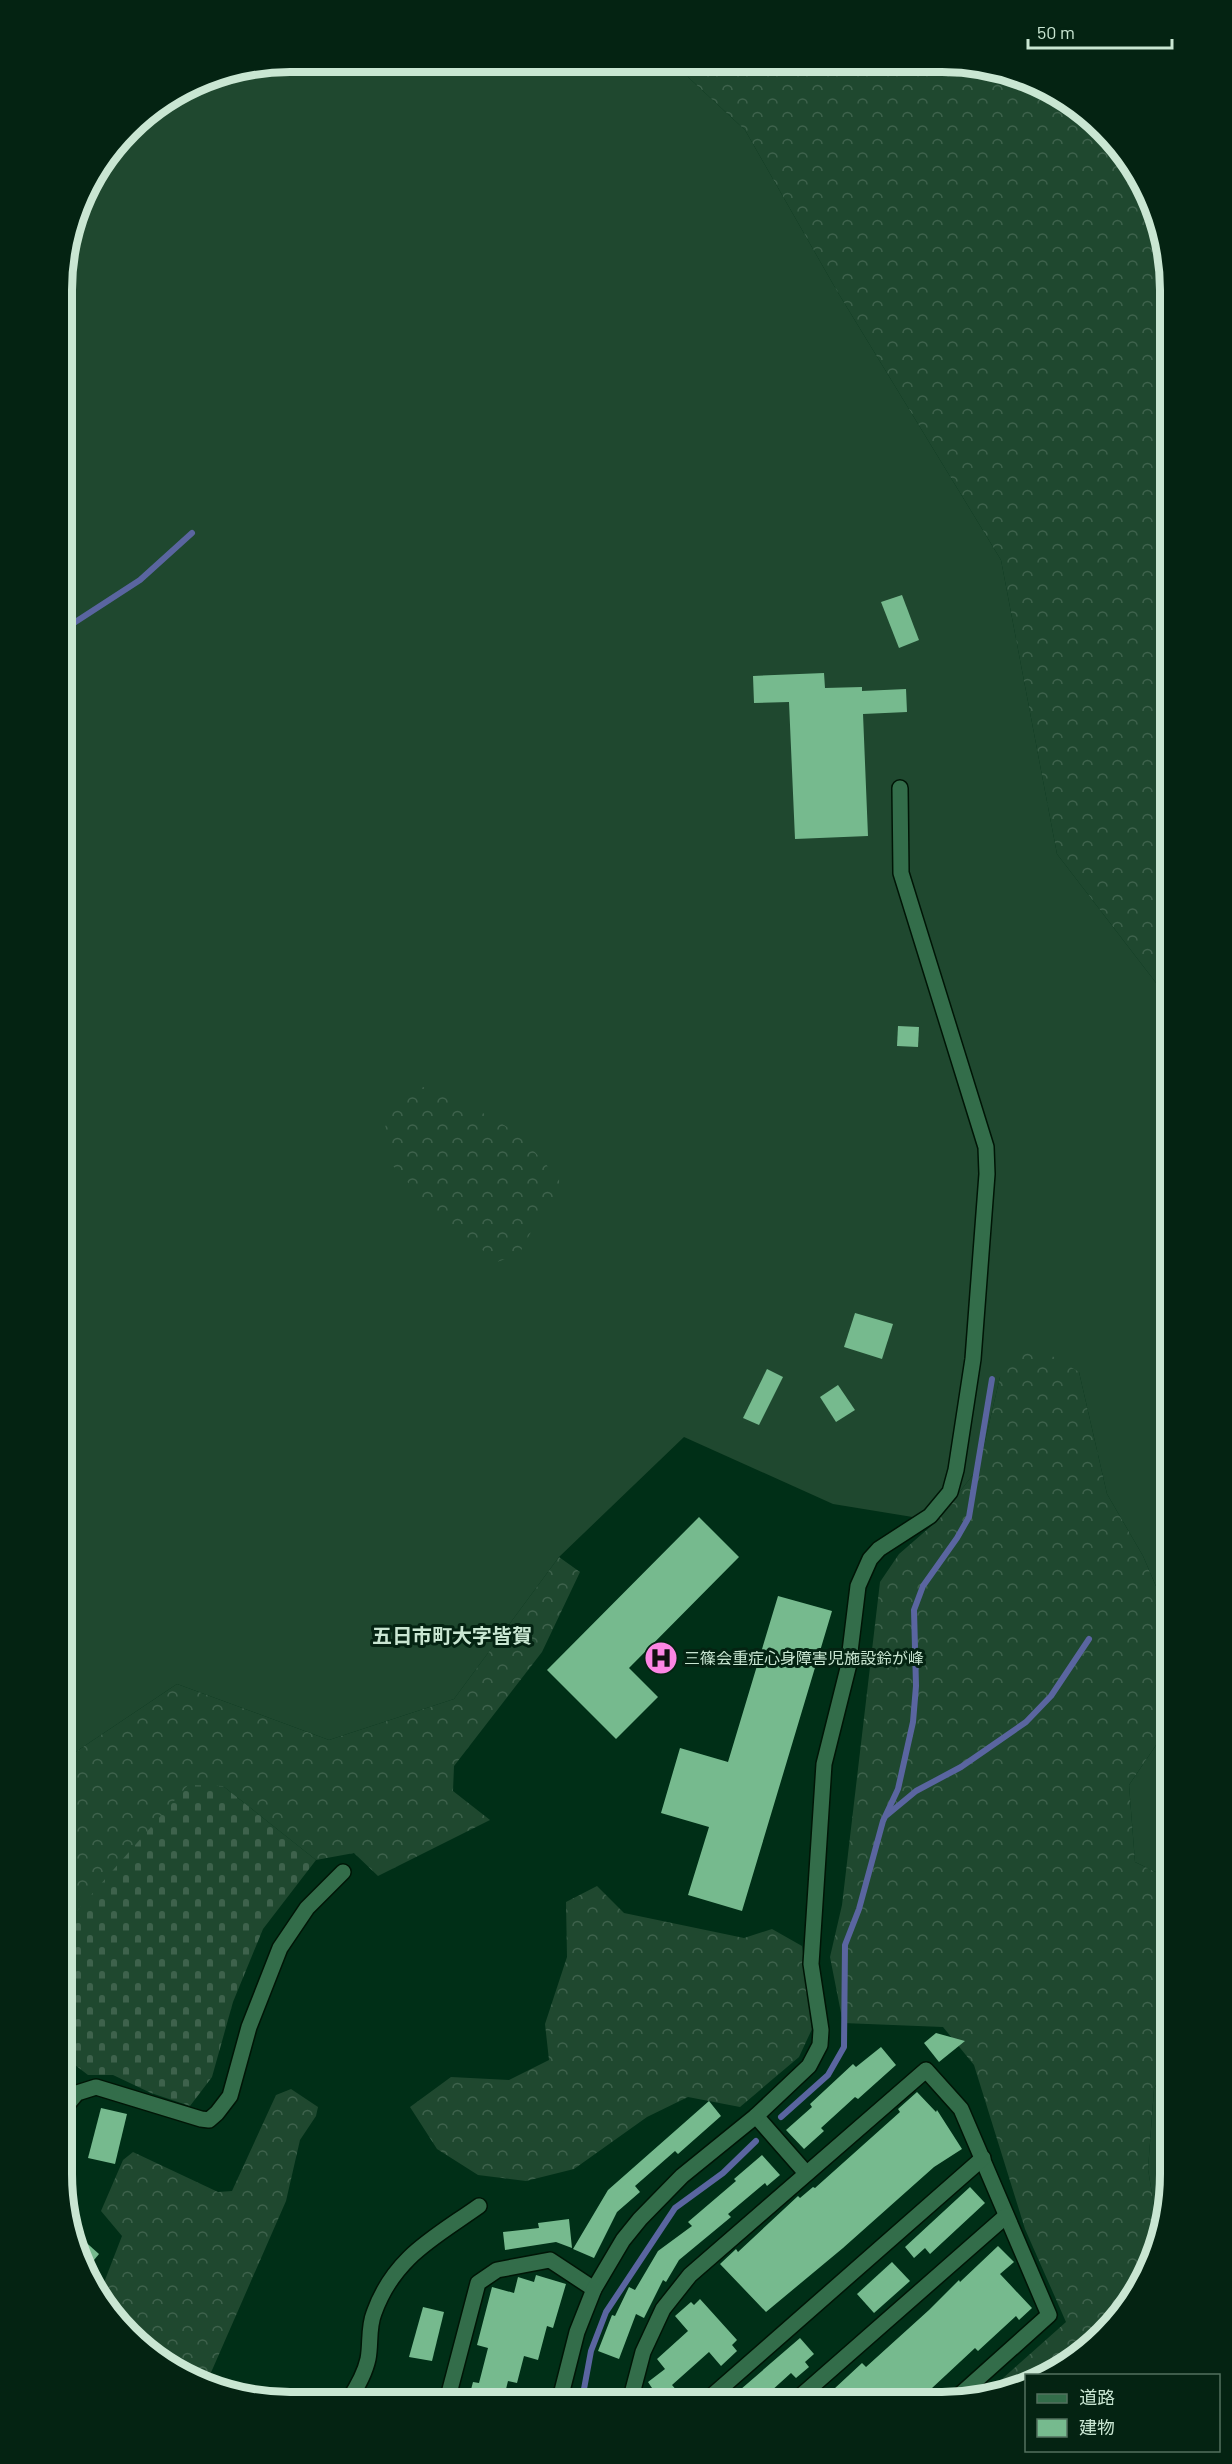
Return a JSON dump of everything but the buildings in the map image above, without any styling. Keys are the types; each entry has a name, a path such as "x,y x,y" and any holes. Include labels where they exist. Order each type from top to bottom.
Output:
{"street":[{"path":"561,2392 577,2332 594,2289 623,2241 640,2219 682,2176 756,2115 809,2066 820,2045 821,2030 811,1964 824,1764 848,1668 858,1587 867,1566 879,1549 930,1516 950,1492 956,1470 973,1359 987,1174 986,1147 901,873 900,788"},
{"path":"72,2099 77,2093 96,2087 201,2119 209,2120 218,2113 230,2096 249,2027 280,1948 307,1908 343,1872"},
{"path":"634,2392 643,2352 663,2310 690,2275 926,2070 961,2109 1049,2315 964,2391"},
{"path":"756,2115 806,2173"},
{"path":"716,2392 982,2158"},
{"path":"354,2392 368,2360 373,2314 400,2265 414,2252 479,2206"},
{"path":"805,2392 1006,2216"},
{"path":"449,2392 478,2283 497,2270 550,2260 594,2289"}],"green space":[{"path":"275,72 683,72 745,130 837,291 1001,560 1057,854 1160,988 1160,1596 1143,1556 1107,1494 1079,1372 1000,1377 979,1467 937,1521 833,1504 684,1437 559,1557 454,1699 329,1740 177,1684 72,1754 72,275 79,233 101,181 126,146 146,126 193,94 233,79"},
{"path":"683,72 957,72 985,76 1039,94 1075,117 1106,146 1138,193 1153,233 1160,275 1160,988 1057,854 1001,560 837,291 745,130"},
{"path":"423,1087 453,1096 518,1133 559,1179 560,1195 537,1221 519,1254 497,1262 428,1205 393,1166 382,1137 391,1109"},
{"path":"1032,1344 1079,1372 1107,1494 1143,1556 1160,1596 1160,1739 1129,1785 1135,1862 1160,1874 1160,2077 1154,2089 1148,2169 1156,2218 1138,2271 1106,2318 1075,2347 1039,2370 994,2386 1066,2322 1025,2229 974,2065 943,2027 843,2023 830,1957 842,1905 880,1582 899,1554 937,1521 979,1467 1000,1377"},
{"path":"559,1557 580,1572 542,1652 454,1766 453,1791 490,1820 378,1876 354,1853 316,1860 223,1786 96,1891 72,1917 72,1754 177,1684 329,1740 454,1699"},
{"path":"1160,1739 1160,1874 1135,1862 1129,1785"},
{"path":"188,1785 223,1786 316,1860 263,1929 233,2002 212,2077 190,2106 151,2093 113,2075 88,2075 72,2063 72,1917"},
{"path":"597,1886 624,1913 744,1938 772,1929 802,1946 812,2029 799,2057 740,2107 688,2097 647,2117 574,2169 526,2181 478,2175 437,2149 410,2107 451,2077 509,2080 549,2060 545,2024 567,1957 566,1902"},
{"path":"1160,2077 1160,2189 1156,2218 1148,2169 1154,2089"},
{"path":"291,2089 318,2107 316,2116 300,2140 286,2201 209,2376 181,2363 146,2338 126,2318 103,2286 122,2236 101,2211 123,2160 133,2152 218,2192 232,2191 276,2095"}],"waterway":[{"path":"72,624 140,580 192,533"},
{"path":"781,2117 828,2075 844,2047 845,1945 859,1909 883,1821 898,1789 913,1722 916,1686 914,1610 923,1586 969,1517 992,1379"},
{"path":"887,1815 916,1791 961,1767 1026,1722 1051,1696 1089,1639"},
{"path":"582,2392 591,2351 606,2312 675,2208 723,2173 756,2141"}],"place":[{"name":"三篠会重症心身障害児施設鈴が峰","path":"661,1658"}],"district":[{"name":"五日市町大字皆賀","path":"452,1636"}]}
